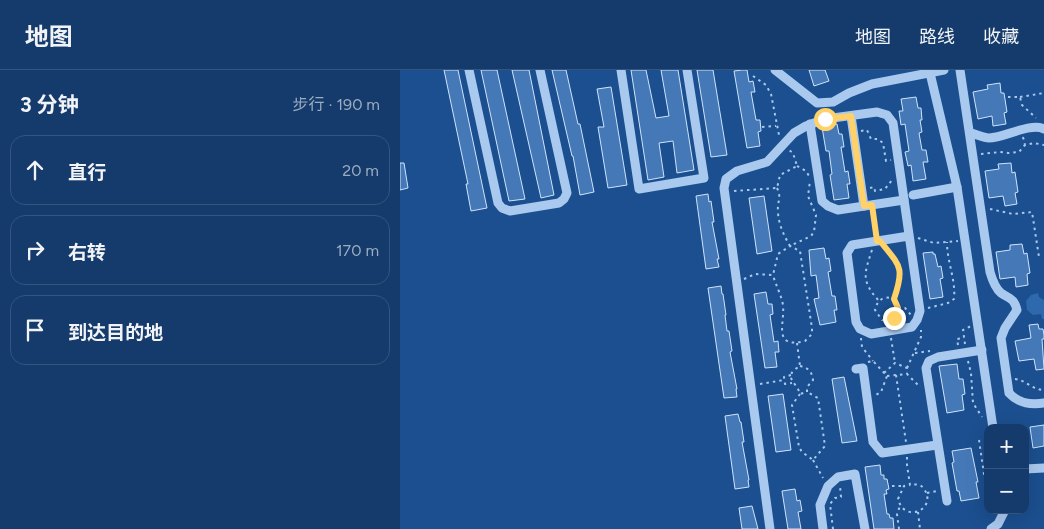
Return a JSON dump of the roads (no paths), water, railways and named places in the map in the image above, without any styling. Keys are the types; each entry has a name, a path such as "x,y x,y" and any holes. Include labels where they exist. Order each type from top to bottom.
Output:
{"street":[{"path":"469,70 498,203 502,208 510,211 559,203 564,200 567,193 540,70"},
{"path":"621,70 639,189 704,178 686,70"},
{"path":"775,70 817,104 833,102 872,84 944,70"},
{"path":"960,70 990,272 994,285 1001,293 1009,296 1015,303 1017,310 1001,338 1009,393 1014,399 1035,404 1044,403"},
{"path":"930,73 957,187 992,424"},
{"path":"770,529 724,192 726,179 737,171 766,162 794,133 810,124 825,119 877,112 887,115 893,123 920,311 912,327 871,334 864,331 860,329 856,322 847,253 852,245 909,236"},
{"path":"851,116 862,189 868,205"},
{"path":"810,124 822,201 828,206 838,210 904,200"},
{"path":"970,132 988,138 1008,135 1021,130 1042,128"},
{"path":"914,195 957,187"},
{"path":"947,501 926,368 929,361 938,356 982,350"},
{"path":"856,369 863,368 873,442 882,454 938,445"},
{"path":"1029,469 1044,468"},
{"path":"823,529 820,505 828,486 838,477 856,474 865,529"},
{"path":"991,529 998,524 1003,514"}]}
